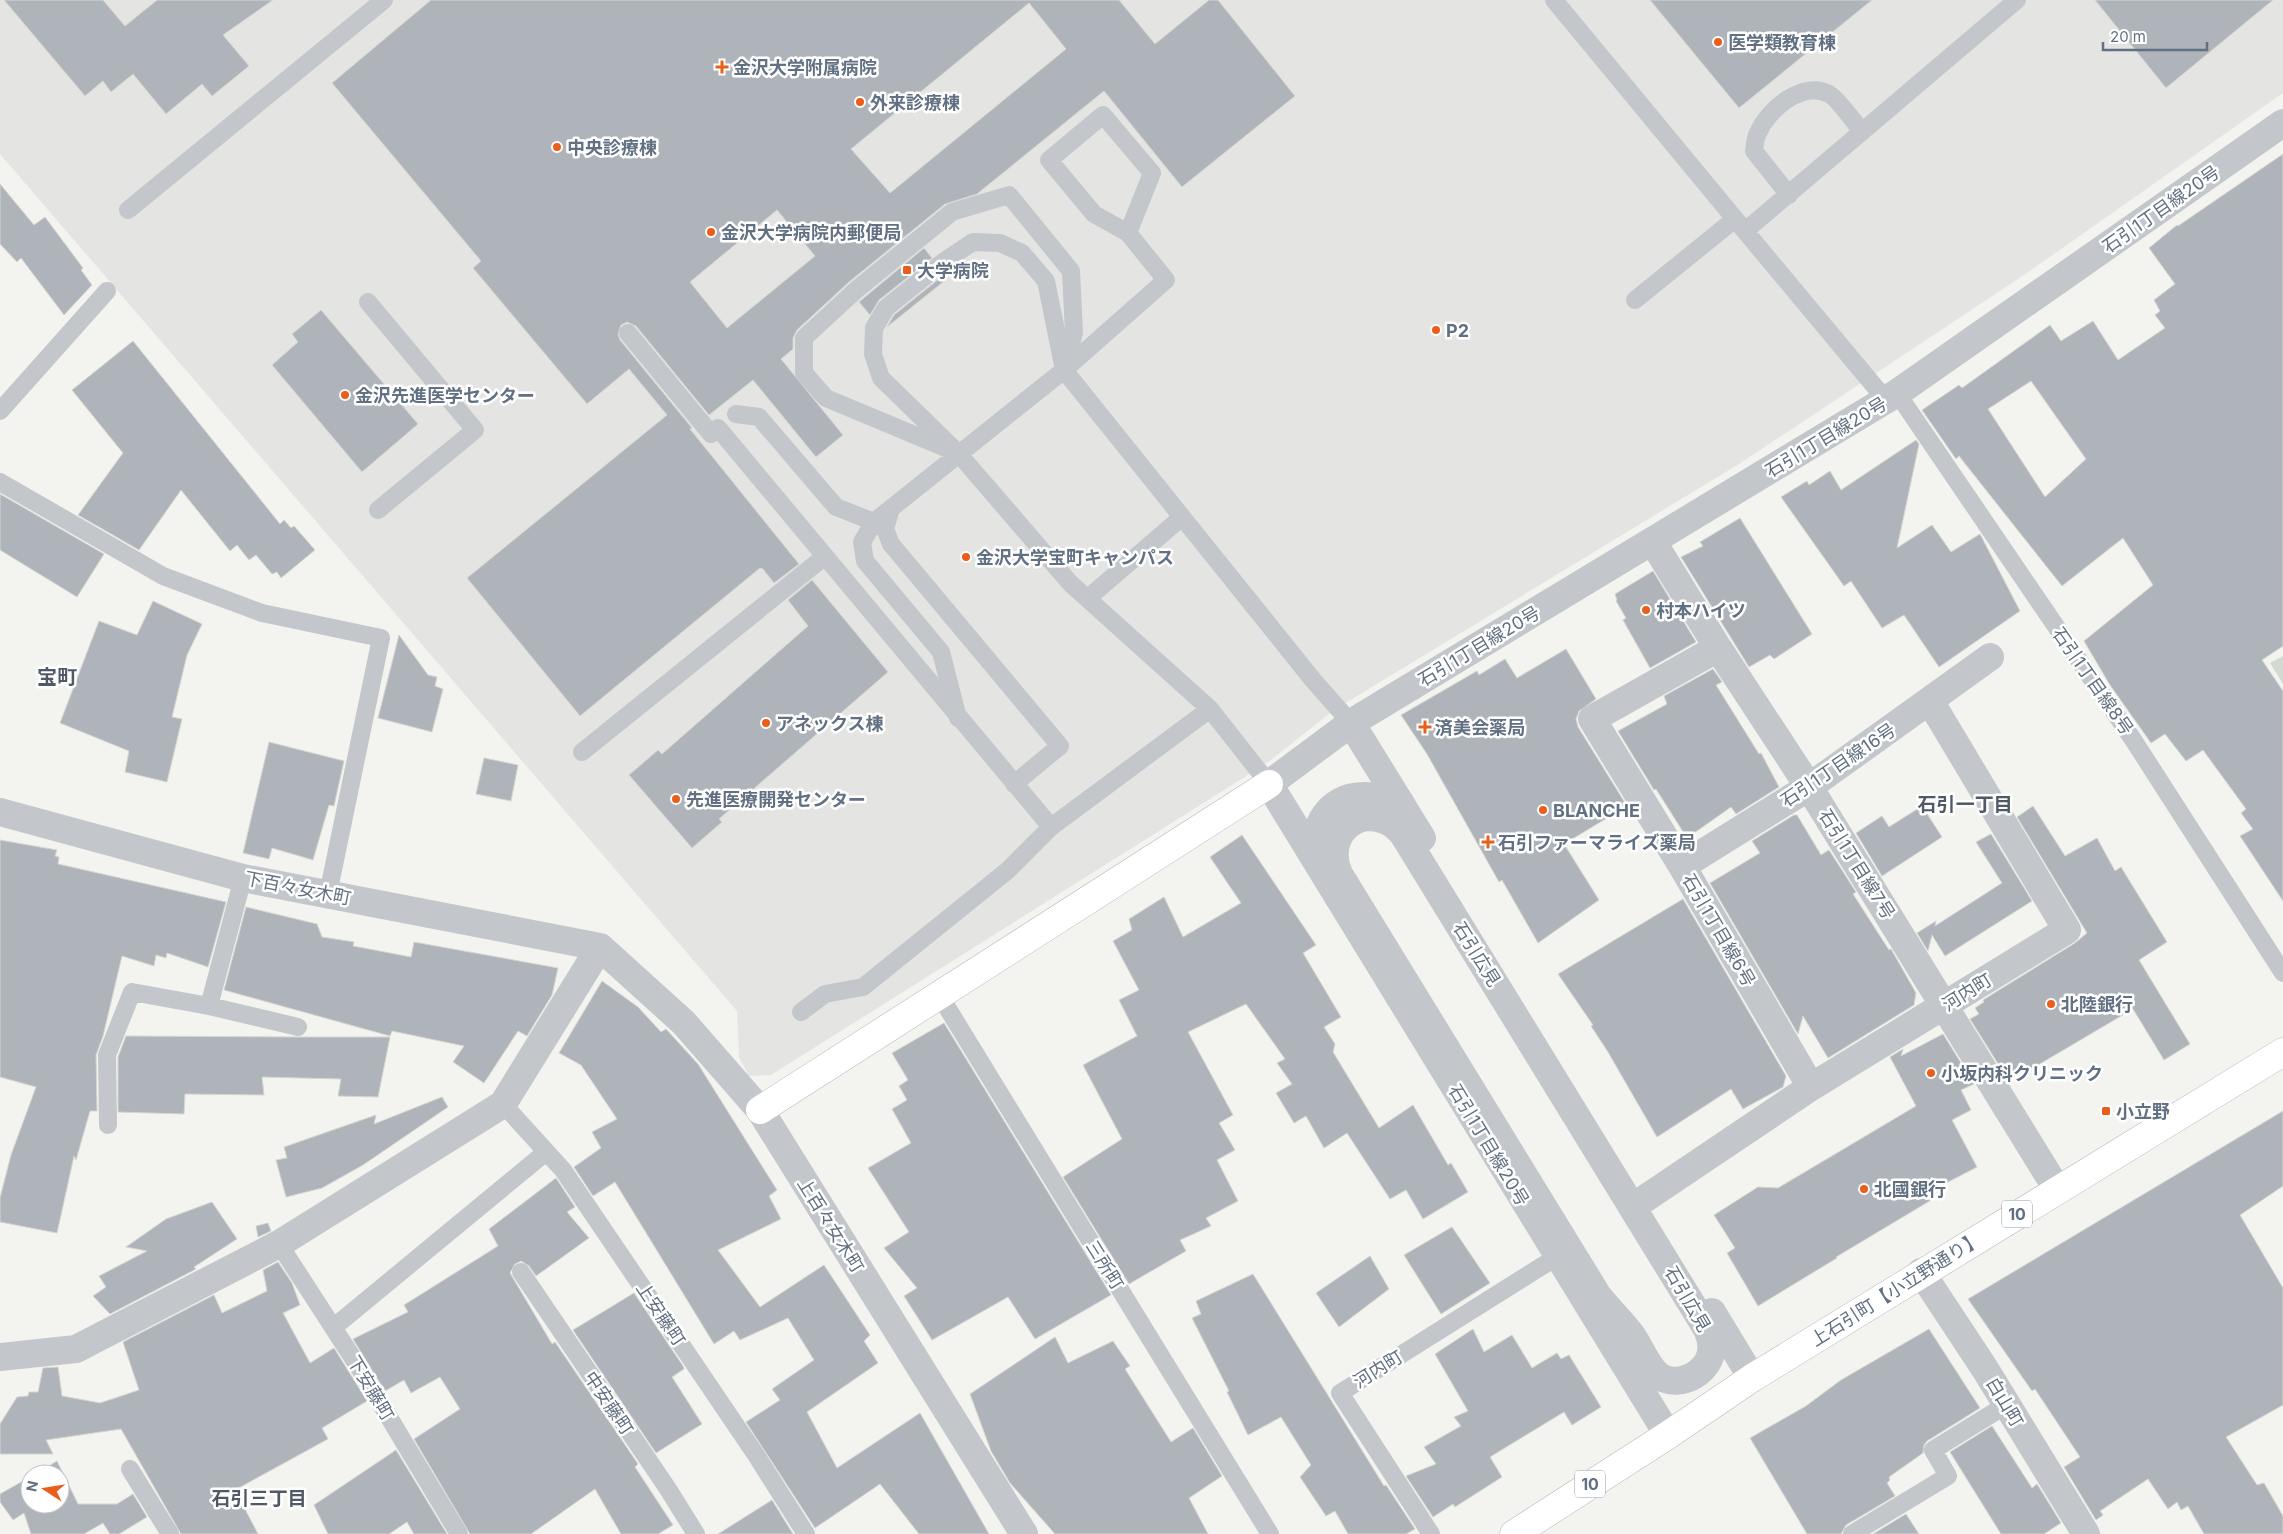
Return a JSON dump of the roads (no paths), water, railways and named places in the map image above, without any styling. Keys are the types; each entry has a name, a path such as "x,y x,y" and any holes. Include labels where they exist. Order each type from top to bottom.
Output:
{"main road":[{"path":"760,1110 1269,784"},
{"name":"上石引町【小立野通り】","path":"1514,1534 1668,1435 1752,1378 1921,1272 2283,1052"}],"street":[{"name":"石引1丁目線20号","path":"1668,1435 1269,784 1351,723 1892,397 2283,123"},
{"name":"石引1丁目線7号","path":"1653,542 1718,648 1809,787 2057,1189"},
{"name":"石引1丁目線6号","path":"1718,648 1592,719 1682,866 1811,1087"},
{"name":"石引1丁目線16号","path":"1682,866 1809,787 1930,702 1990,657"},
{"name":"河内町","path":"1643,1200 1811,1087 2067,930 1930,702"},
{"path":"1351,723 1752,1378"},
{"path":"1312,854 1316,830 1325,815 1337,802 1360,795 1377,796 1400,802"},
{"name":"下百々女木町","path":"0,812 243,878 600,947"},
{"name":"石引広見","path":"1366,817 1380,818 1391,822 1403,834 1707,1330 1713,1346 1708,1363 1698,1374 1680,1381 1667,1380 1654,1372 1632,1336 1598,1296 1339,874 1334,863 1336,843 1340,834 1351,822 1366,817"},
{"path":"0,1357 76,1349 279,1244 503,1104 600,947"},
{"name":"上百々女木町","path":"600,947 684,1024 760,1110 1024,1534"},
{"name":"白山町","path":"1921,1272 1986,1369 2006,1405 2086,1534"}],"lane":[{"path":"128,210 384,0"},
{"name":"石引1丁目線8号","path":"1554,0 1740,225 1892,397 2134,741 2283,973"},
{"path":"1635,300 1740,225 1789,195 2017,0"},
{"path":"1789,195 1754,152 1757,133 1767,117 1792,96 1812,90 1830,94 1862,132"},
{"path":"958,718 941,652 865,561 862,542 874,522 1064,370 1166,280 1128,233 1094,214 1049,160 1103,115 1152,173 1128,233"},
{"path":"958,453 826,398 804,373 804,338 856,290 952,212 1009,195 1071,271 1074,333 1064,370"},
{"path":"1269,784 1210,709 1070,582 958,453 881,378 873,354 874,328 886,308 942,262 973,242 1000,243 1022,253 1046,281 1064,370 1313,680 1351,723"},
{"path":"0,412 107,291"},
{"path":"368,302 475,430 378,510"},
{"path":"628,332 824,557 1051,827"},
{"path":"736,414 759,417 836,507 874,522"},
{"path":"0,482 162,576 262,614 381,638 328,894"},
{"path":"891,508 884,529 891,544 1060,746 1014,784"},
{"path":"1088,598 1182,517"},
{"path":"582,752 824,557"},
{"path":"801,1012 825,994 863,987 1007,871 1051,827 1210,709"},
{"path":"209,1006 243,878"},
{"path":"108,1125 107,1055 132,992 209,1006 298,1027"},
{"name":"三所町","path":"940,996 1270,1534"},
{"name":"上安藤町","path":"503,1104 562,1170 756,1455 806,1534"},
{"path":"334,1327 546,1152"},
{"name":"下安藤町","path":"279,1244 334,1327 459,1534"},
{"name":"河内町","path":"1431,1534 1340,1393 1558,1256"},
{"name":"中安藤町","path":"521,1272 668,1489 696,1534"},
{"path":"1852,1534 1948,1476 1933,1450 2006,1405"},
{"path":"130,1469 164,1532"}],"place":[{"name":"医学類教育棟","path":"1718,42"},
{"name":"金沢大学附属病院","path":"722,67"},
{"name":"外来診療棟","path":"860,102"},
{"name":"中央診療棟","path":"557,147"},
{"name":"金沢大学病院内郵便局","path":"711,232"},
{"name":"大学病院","path":"907,270"},
{"name":"P2","path":"1436,330"},
{"name":"金沢先進医学センター","path":"345,395"},
{"name":"金沢大学宝町キャンパス","path":"966,557"},
{"name":"村本ハイツ","path":"1646,610"},
{"name":"アネックス棟","path":"766,723"},
{"name":"済美会薬局","path":"1425,727"},
{"name":"先進医療開発センター","path":"676,799"},
{"name":"BLANCHE","path":"1543,810"},
{"name":"石引ファーマライズ薬局","path":"1488,842"},
{"name":"北陸銀行","path":"2051,1004"},
{"name":"小坂内科クリニック","path":"1931,1073"},
{"name":"小立野","path":"2106,1111"},
{"name":"北國銀行","path":"1864,1189"}],"district":[{"name":"宝町","path":"57,677"},
{"name":"石引一丁目","path":"1965,804"},
{"name":"石引三丁目","path":"259,1498"}]}
